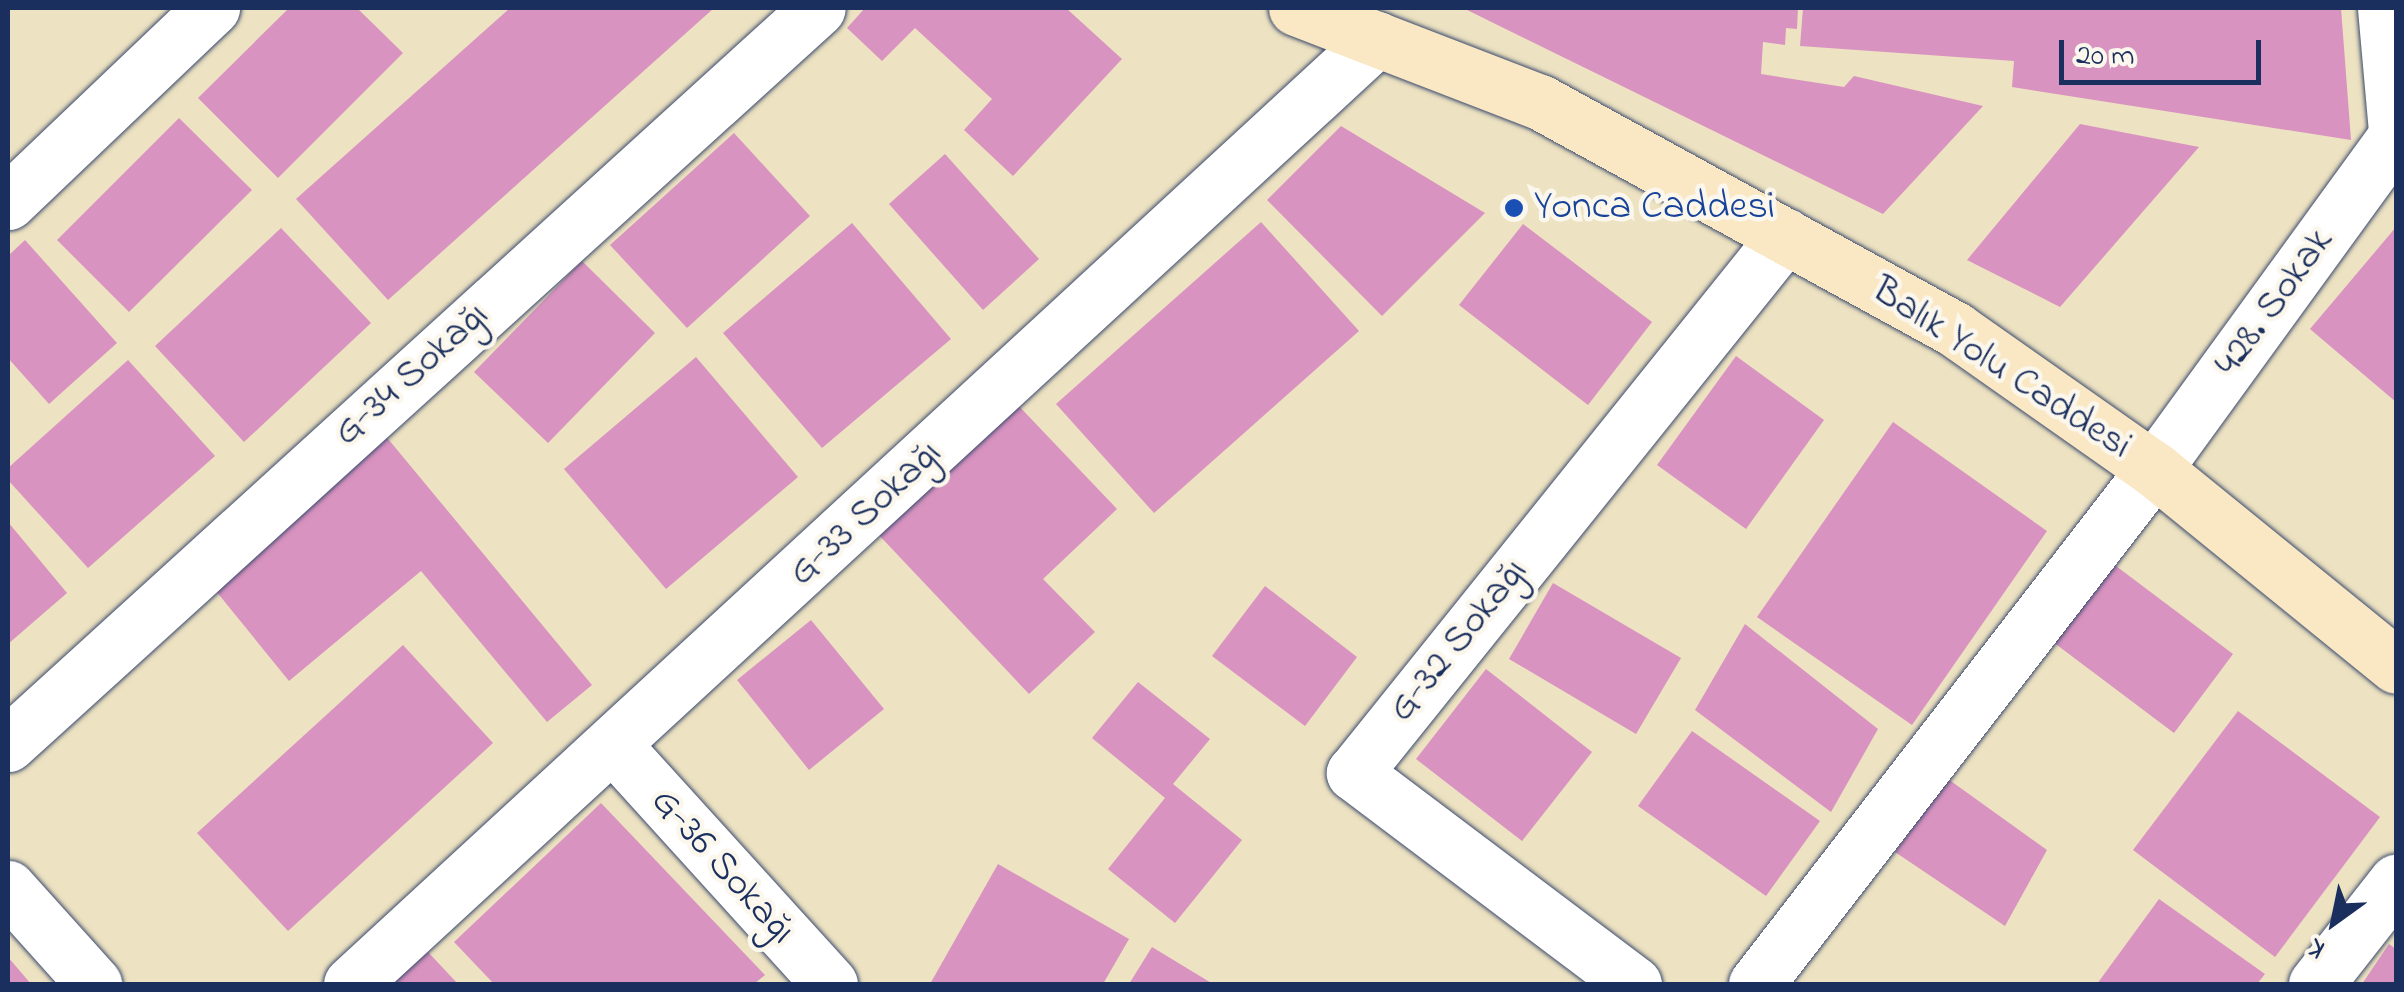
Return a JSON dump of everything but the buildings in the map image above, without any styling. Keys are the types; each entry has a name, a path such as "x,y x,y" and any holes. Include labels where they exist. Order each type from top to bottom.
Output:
{"main road":[{"name":"Balık Yolu Caddesi","path":"1296,8 1540,102 1956,330 2154,469 2396,666"}],"street":[{"path":"8,202 212,8"},
{"name":"G-34 Sokağı","path":"8,744 818,8"},
{"name":"428. Sokak","path":"2154,469 2396,133 2385,8"},
{"name":"G-33 Sokağı","path":"351,984 616,747 1377,40"},
{"name":"G-32 Sokağı","path":"1634,984 1354,773 1784,236"},
{"path":"1756,984 2154,469"},
{"name":"G-36 Sokağı","path":"616,747 830,984"},
{"path":"2316,984 2396,882"},
{"path":"8,888 94,984"}],"place":[{"name":"Yonca Caddesi","path":"1514,208"}]}
